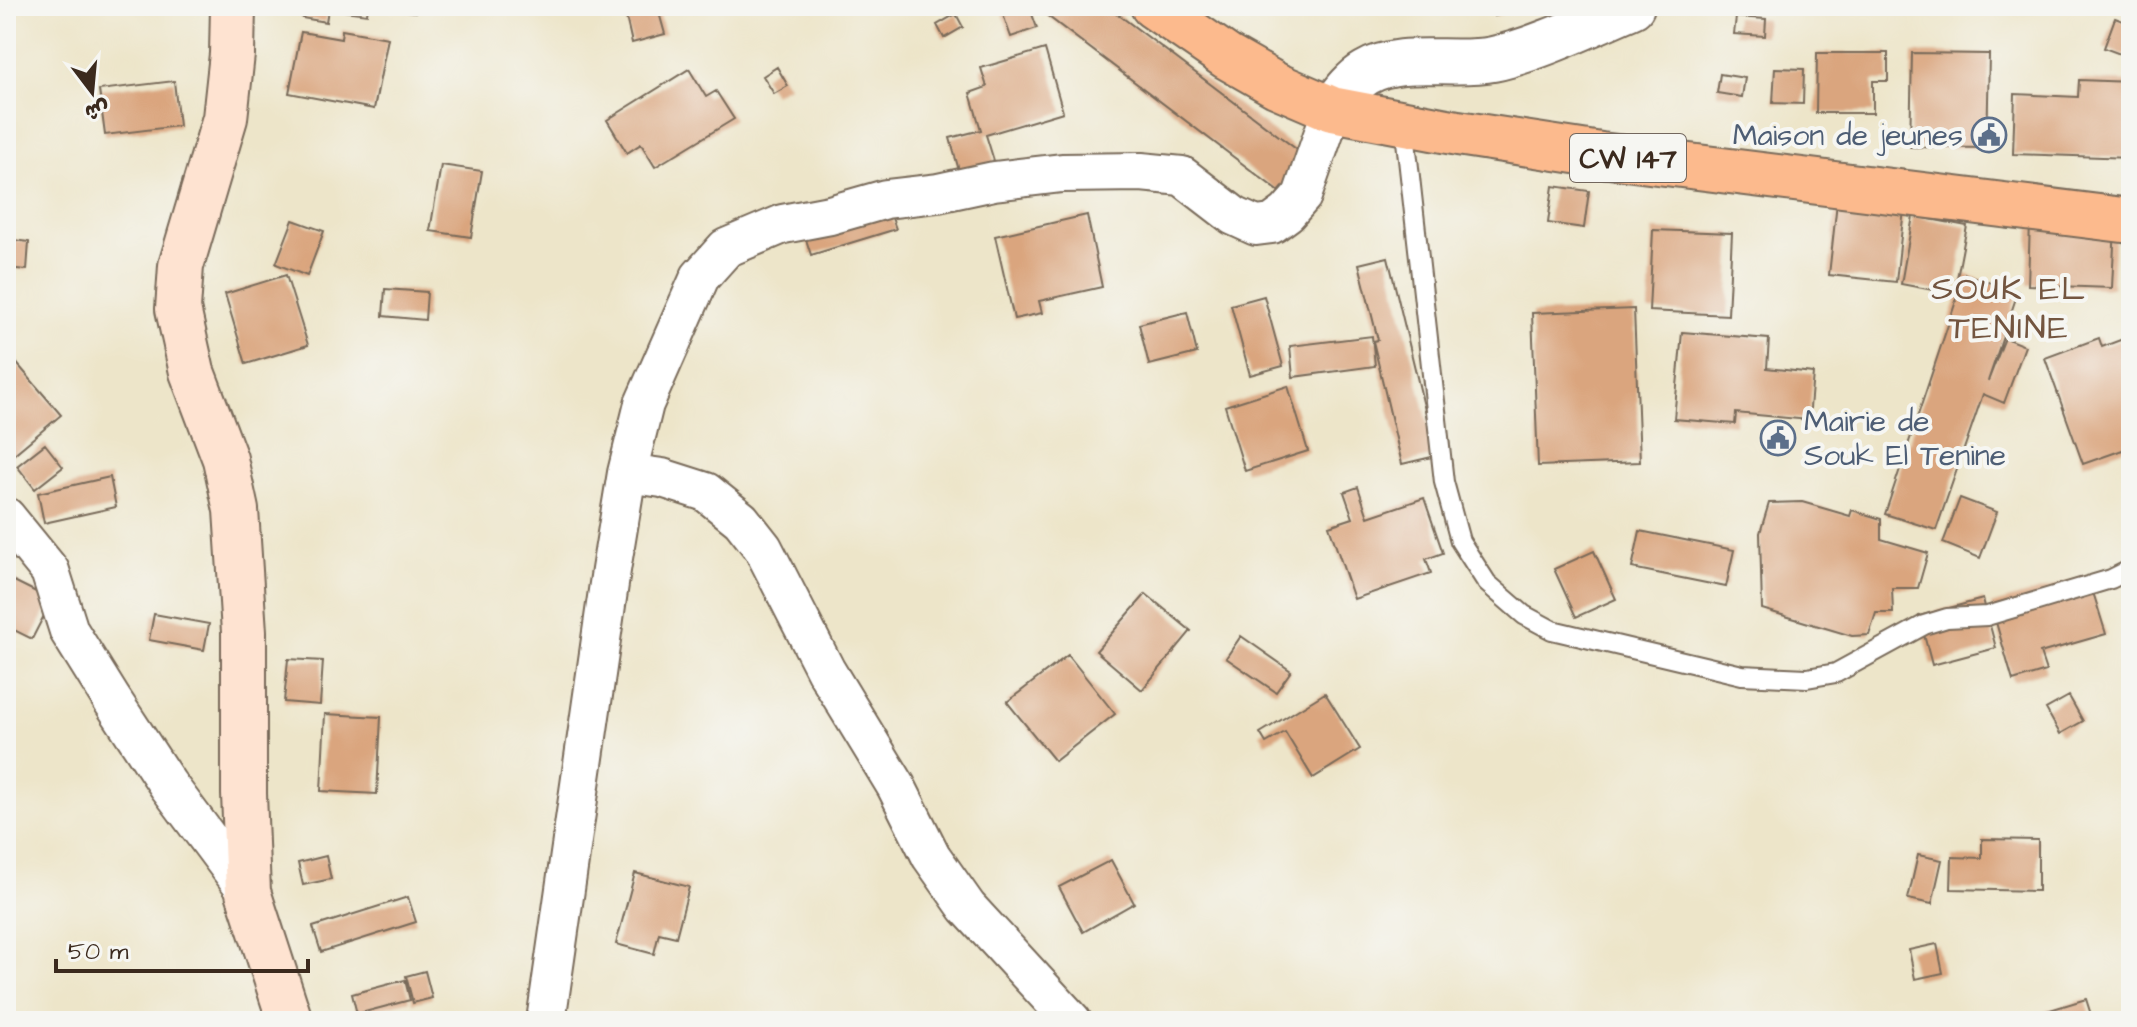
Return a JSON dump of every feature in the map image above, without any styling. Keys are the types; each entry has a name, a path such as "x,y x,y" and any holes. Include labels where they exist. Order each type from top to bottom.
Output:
{"main road":[{"path":"233,6 232,54 225,118 181,266 178,309 192,372 225,459 236,510 244,632 244,794 248,892 290,1021"},
{"name":"CW 147","path":"1153,6 1227,57 1276,85 1332,109 1601,155 2131,221"}],"street":[{"path":"546,1021 627,473 644,404 700,277 726,248 783,224 886,199 938,193 994,181 1100,171 1182,176 1234,216 1256,226 1272,224 1302,196 1332,109 1364,73 1383,65 1406,61 1456,63 1495,58 1632,6"},
{"path":"627,473 662,478 706,492 741,520 763,548 826,671 896,786 931,856 967,907 1072,1021"},
{"path":"6,517 50,571 69,631 112,700 168,785 248,892"}],"lane":[{"path":"1404,123 1444,482 1460,541 1487,583 1524,615 1552,630 1742,675 1807,678 1836,673 1924,625 1947,618 1987,616 2111,579 2131,569"}],"building":[{"path":"304,6 368,6 367,14 328,9 326,22 302,18"},
{"path":"390,6 416,6 415,12 390,9"},
{"path":"1000,6 1029,6 1037,28 1011,37"},
{"path":"1052,6 1107,6 1308,158 1281,193 1045,14"},
{"path":"1491,6 1524,6 1524,7 1495,16"},
{"path":"658,9 665,34 632,43 626,17"},
{"path":"956,14 963,27 944,38 937,25"},
{"path":"1736,17 1766,19 1765,36 1734,34"},
{"path":"2115,18 2131,24 2131,58 2104,48"},
{"path":"342,30 388,38 374,109 289,93 301,32 341,39"},
{"path":"1045,49 1063,112 986,135 995,164 960,174 950,138 981,130 970,93 987,87 981,68"},
{"path":"1817,53 1888,53 1888,81 1873,81 1873,113 1816,113"},
{"path":"1912,53 1989,54 1987,148 1910,147"},
{"path":"777,67 788,86 774,94 763,76"},
{"path":"1775,68 1804,69 1803,104 1773,103"},
{"path":"689,69 706,97 716,91 734,119 655,167 641,144 627,153 607,120"},
{"path":"1720,74 1745,78 1742,97 1717,93"},
{"path":"2079,80 2131,82 2131,158 2013,154 2015,94 2078,97"},
{"path":"174,81 179,126 105,135 99,90"},
{"path":"441,165 482,171 471,237 430,231"},
{"path":"1553,186 1589,191 1584,228 1548,223"},
{"path":"1837,202 1904,209 1896,282 1829,275"},
{"path":"887,204 896,229 811,255 803,230"},
{"path":"1087,215 1102,287 1039,301 1042,313 1014,319 995,236"},
{"path":"1913,216 1967,226 1954,294 1901,284"},
{"path":"293,220 324,231 307,276 276,264"},
{"path":"2030,221 2115,224 2112,288 2028,285"},
{"path":"1653,230 1732,233 1728,315 1649,311"},
{"path":"6,239 29,242 27,270 6,268"},
{"path":"1388,257 1436,456 1402,464 1373,341 1378,340 1359,264"},
{"path":"1965,274 2018,292 1988,381 2005,338 2025,346 2004,403 1983,394 1936,530 1885,514"},
{"path":"286,275 308,345 246,364 225,294"},
{"path":"385,289 427,292 425,320 383,316"},
{"path":"1264,296 1283,366 1250,375 1231,305"},
{"path":"1634,309 1640,462 1538,466 1532,313"},
{"path":"1187,312 1197,353 1149,365 1139,324"},
{"path":"1682,332 1769,339 1767,368 1813,373 1809,420 1736,413 1735,424 1674,419"},
{"path":"1372,336 1375,366 1293,377 1290,346"},
{"path":"2131,336 2131,447 2083,464 2045,358 2099,338 2102,347"},
{"path":"14,360 61,415 13,455 6,447 6,367"},
{"path":"1288,386 1308,451 1245,471 1225,406"},
{"path":"45,444 63,467 35,489 17,466"},
{"path":"110,477 116,507 44,523 38,493"},
{"path":"1358,487 1368,517 1424,498 1443,553 1426,559 1431,573 1354,599 1329,526 1353,518 1344,492"},
{"path":"1960,498 1997,512 1980,558 1943,543"},
{"path":"1802,502 1850,516 1852,510 1881,519 1881,539 1928,553 1918,588 1892,588 1893,613 1876,613 1869,635 1852,636 1762,609 1760,533 1769,503"},
{"path":"1640,531 1734,550 1726,587 1632,568"},
{"path":"1594,551 1616,599 1576,617 1554,569"},
{"path":"2088,576 2106,634 2040,653 2046,671 2013,681 1991,605"},
{"path":"6,577 52,600 32,639 6,626"},
{"path":"1146,594 1191,631 1142,690 1096,651"},
{"path":"1983,599 1996,648 1932,665 1919,616"},
{"path":"154,614 209,624 204,650 149,640"},
{"path":"1241,636 1291,671 1276,692 1226,658"},
{"path":"1068,655 1115,714 1055,761 1007,702"},
{"path":"288,659 323,661 320,705 284,702"},
{"path":"1325,693 1360,749 1313,778 1285,732 1266,743 1260,733"},
{"path":"2069,696 2083,721 2060,734 2046,709"},
{"path":"325,714 381,717 377,794 321,791"},
{"path":"1982,839 2038,840 2038,891 1951,889 1952,857 1982,858"},
{"path":"1918,855 1942,860 1932,904 1908,899"},
{"path":"326,856 331,879 303,885 298,863"},
{"path":"1111,860 1134,903 1083,932 1059,887"},
{"path":"635,873 689,887 676,937 659,933 654,954 616,944"},
{"path":"408,897 416,922 321,952 313,927"},
{"path":"1937,944 1943,973 1915,979 1909,950"},
{"path":"425,971 432,998 413,1003 406,976"},
{"path":"405,980 410,1000 357,1014 352,994"},
{"path":"2086,999 2093,1021 2017,1020"}],"place":[{"name":"Maison de jeunes","path":"1989,135"},
{"name":"Mairie de Souk El Tenine","path":"1778,438"}],"district":[{"name":"SOUK EL TENINE","path":"2009,306"}]}
